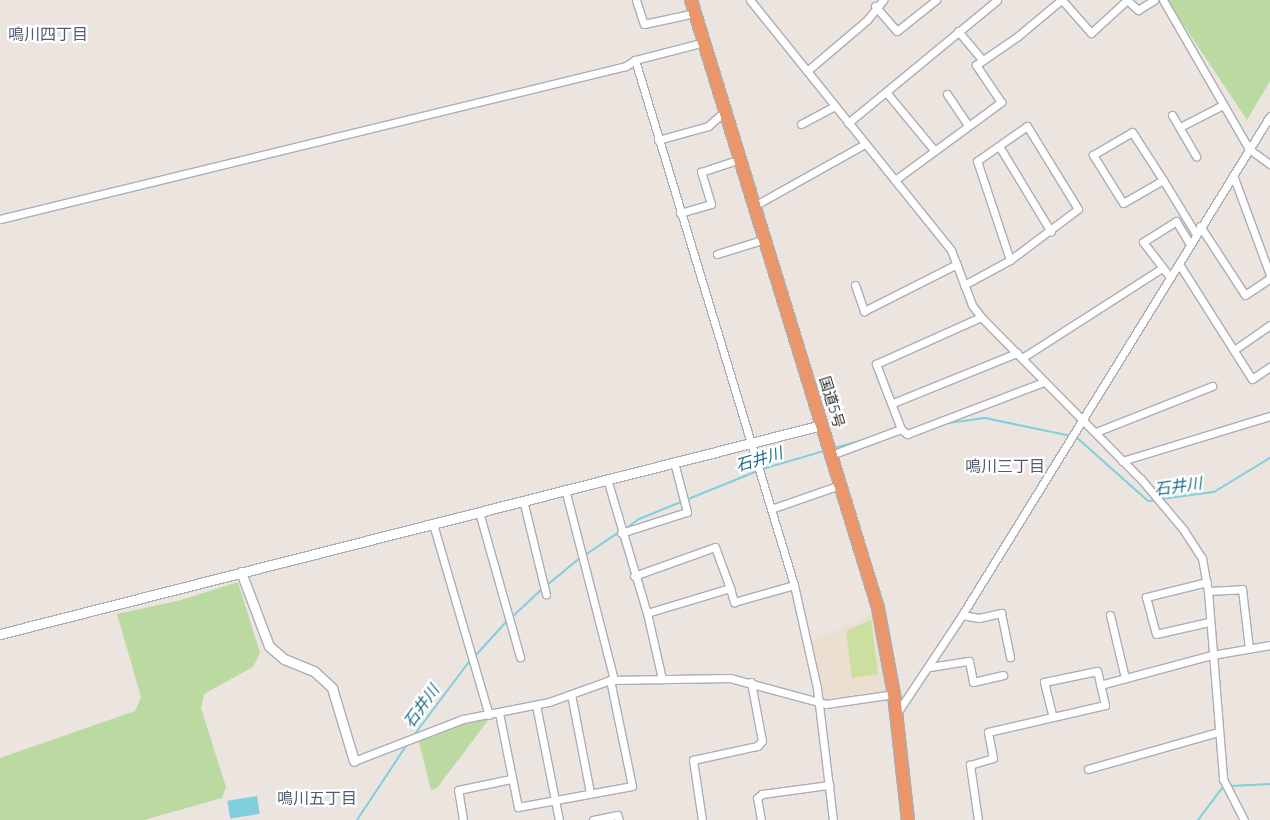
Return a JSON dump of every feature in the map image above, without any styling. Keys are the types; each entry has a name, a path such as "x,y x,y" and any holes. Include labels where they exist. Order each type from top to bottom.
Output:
{"highway":[{"name":"国道5号","path":"691,0 878,608 894,694 908,820"}],"street":[{"path":"636,0 644,24 695,13"},
{"path":"750,0 951,250 964,285 980,317 1096,432 1183,529 1202,558 1208,591 1218,732 1224,785 1244,820"},
{"path":"807,71 868,20 875,6 883,0"},
{"path":"875,6 897,31 936,0"},
{"path":"848,123 996,0"},
{"path":"895,180 1001,102 976,65 1018,36 1062,0 1091,33 1127,0 1138,10 1154,0"},
{"path":"1163,0 1249,149 1270,164"},
{"path":"958,31 982,60"},
{"path":"0,219 626,66 635,60 705,42"},
{"path":"635,60 749,443 794,585 819,703 833,820"},
{"path":"886,92 934,150"},
{"path":"947,94 968,125"},
{"path":"1180,127 1223,105"},
{"path":"801,124 835,106"},
{"path":"658,140 708,126 725,111"},
{"path":"1172,115 1196,156"},
{"path":"896,715 930,667 1179,264 1200,226 1270,116"},
{"path":"964,285 1010,260 1052,232 1078,209 1027,126 977,161 1010,260"},
{"path":"1163,180 1123,203 1093,155 1132,132 1163,180 1196,234"},
{"path":"754,206 865,144"},
{"path":"999,146 1052,232"},
{"path":"680,213 712,204 701,172 740,159"},
{"path":"1200,226 1245,295 1270,277 1233,174"},
{"path":"1170,277 1143,242 1176,221 1190,244"},
{"path":"717,254 765,240"},
{"path":"855,285 864,311 957,264"},
{"path":"1179,264 1252,378 1270,366"},
{"path":"892,403 1019,356 1162,268"},
{"path":"980,317 876,364 902,429 907,434 1044,382"},
{"path":"1234,350 1270,325"},
{"path":"1096,432 1212,386"},
{"path":"1122,461 1270,416"},
{"path":"0,634 822,425"},
{"path":"831,455 902,429"},
{"path":"621,533 687,512 674,462"},
{"path":"607,479 621,533 647,613 662,678"},
{"path":"771,509 840,485"},
{"path":"499,713 518,807 632,786 612,680 566,489"},
{"path":"523,500 546,594"},
{"path":"479,512 520,657"},
{"path":"433,524 489,715"},
{"path":"634,576 715,547 734,602 794,585"},
{"path":"241,572 269,646 284,659 314,671 332,688 354,761 464,720 536,705 612,680 730,678 751,682 819,703 894,694"},
{"path":"1207,582 1146,597 1156,634 1209,622"},
{"path":"647,613 730,588"},
{"path":"1208,591 1242,589 1250,649"},
{"path":"962,615 979,618 1002,612 1010,657"},
{"path":"1110,615 1125,678"},
{"path":"1100,685 1212,655 1270,645"},
{"path":"930,667 969,661 973,682 1003,675"},
{"path":"978,820 970,764 993,758 988,732 1105,705 1097,671 1044,682 1052,717"},
{"path":"702,820 693,760 757,746 762,741 751,682"},
{"path":"571,694 590,793"},
{"path":"536,705 559,820"},
{"path":"1088,769 1218,732"},
{"path":"463,820 458,790 511,779"},
{"path":"760,820 757,798 762,794 829,786"},
{"path":"593,820 617,815 619,820"}],"shaded area":[{"path":"873,614 885,691 825,701 811,641"}],"green space":[{"path":"1167,0 1270,0 1270,81 1247,120"},
{"path":"238,582 260,653 253,667 204,694 201,708 226,787 222,798 144,820 0,820 0,758 135,711 141,697 117,614 181,600"},
{"path":"871,620 878,674 852,678 846,631"},
{"path":"489,719 437,788 431,790 419,742 462,723"}],"water":[{"path":"257,796 260,814 230,818 227,801"}],"waterway":[{"name":"石井川","path":"941,424 985,418 1076,437 1148,501 1157,500"},
{"name":"石井川","path":"834,448 863,440"},
{"name":"石井川","path":"762,469 824,451"},
{"name":"石井川","path":"1161,499 1214,492 1270,458"},
{"name":"石井川","path":"625,529 639,519 757,471"},
{"name":"石井川","path":"585,555 618,533"},
{"name":"石井川","path":"546,586 581,557"},
{"name":"石井川","path":"511,618 542,589"},
{"name":"石井川","path":"475,656 507,621"},
{"name":"石井川","path":"414,735 471,659"},
{"name":"石井川","path":"357,820 408,743"},
{"path":"1231,786 1270,784"},
{"path":"1198,820 1222,788"}],"district":[{"name":"鳴川四丁目","path":"48,34"},
{"name":"鳴川三丁目","path":"1005,466"},
{"name":"鳴川五丁目","path":"317,798"}]}
